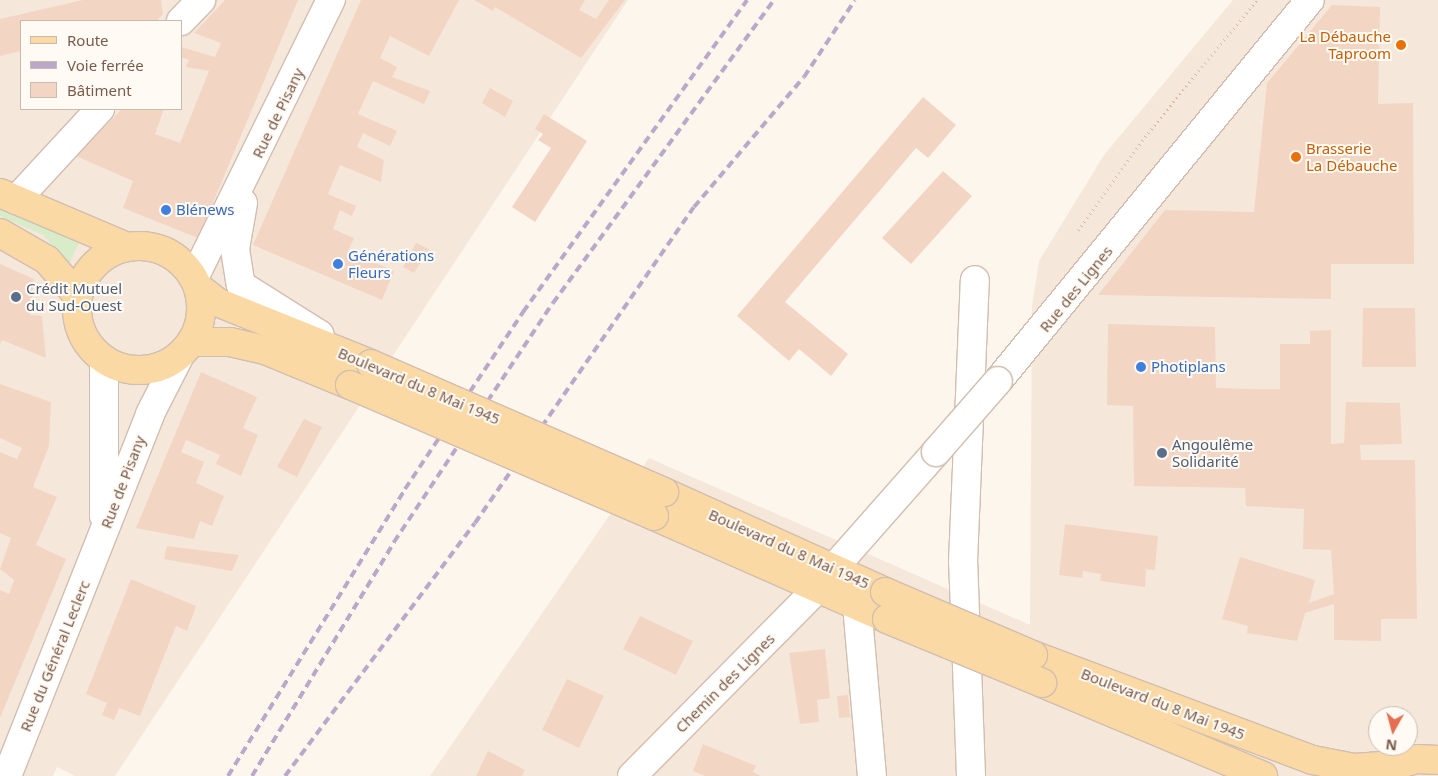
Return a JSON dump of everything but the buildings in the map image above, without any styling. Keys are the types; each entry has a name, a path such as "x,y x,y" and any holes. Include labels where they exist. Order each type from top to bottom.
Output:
{"main road":[{"path":"0,233 47,260 78,296 82,331 104,360 123,369 144,370 163,366 186,349 202,306 196,282 185,266 158,249 126,247 8,196"},
{"path":"78,296 95,264 126,247"},
{"name":"Boulevard du 8 Mai 1945","path":"196,282 217,302 371,364 659,504 886,606 1042,683 1263,776"},
{"name":"Boulevard du 8 Mai 1945","path":"186,349 230,342 265,350 659,504"},
{"name":"Boulevard du 8 Mai 1945","path":"825,579 857,605 886,606 1033,655 1313,760 1354,768 1388,771 1417,759 1438,760"}],"street":[{"path":"182,20 201,0"},
{"name":"Rue de Pisany","path":"196,282 331,0"},
{"name":"Rue des Lignes","path":"825,579 998,381 1310,0"},
{"path":"8,196 99,110"},
{"path":"250,169 235,249 241,285 371,364"},
{"path":"971,776 963,562 975,280"},
{"name":"Rue de Pisany","path":"103,535 158,393 186,349"},
{"name":"Rue de Pisany","path":"103,535 104,360"},
{"name":"Rue du Général Leclerc","path":"7,776 103,535"},
{"name":"Chemin des Lignes","path":"632,776 825,579"},
{"path":"857,605 872,776"}],"path":[{"path":"1074,241 1081,222 1148,133 1257,0"}],"shaded area":[{"path":"0,0 628,0 115,776 75,776 57,767 53,776 0,776"},
{"path":"1233,0 1438,0 1438,776 430,776 649,458 1030,625 1032,306 1039,261 1104,155"}],"green space":[{"path":"0,205 81,239 69,264 43,235 0,216"}],"railway":[{"path":"228,776 405,489 523,312 747,0"},
{"path":"252,776 394,542 553,303 774,0"},
{"path":"285,776 475,523 694,207 804,77 855,0"}],"place":[{"name":"La Débauche Taproom","path":"1401,45"},
{"name":"Brasserie La Débauche","path":"1296,157"},
{"name":"Blénews","path":"166,210"},
{"name":"Générations Fleurs","path":"338,264"},
{"name":"Crédit Mutuel du Sud-Ouest","path":"16,297"},
{"name":"Photiplans","path":"1141,367"},
{"name":"Angoulême Solidarité","path":"1162,453"}]}
